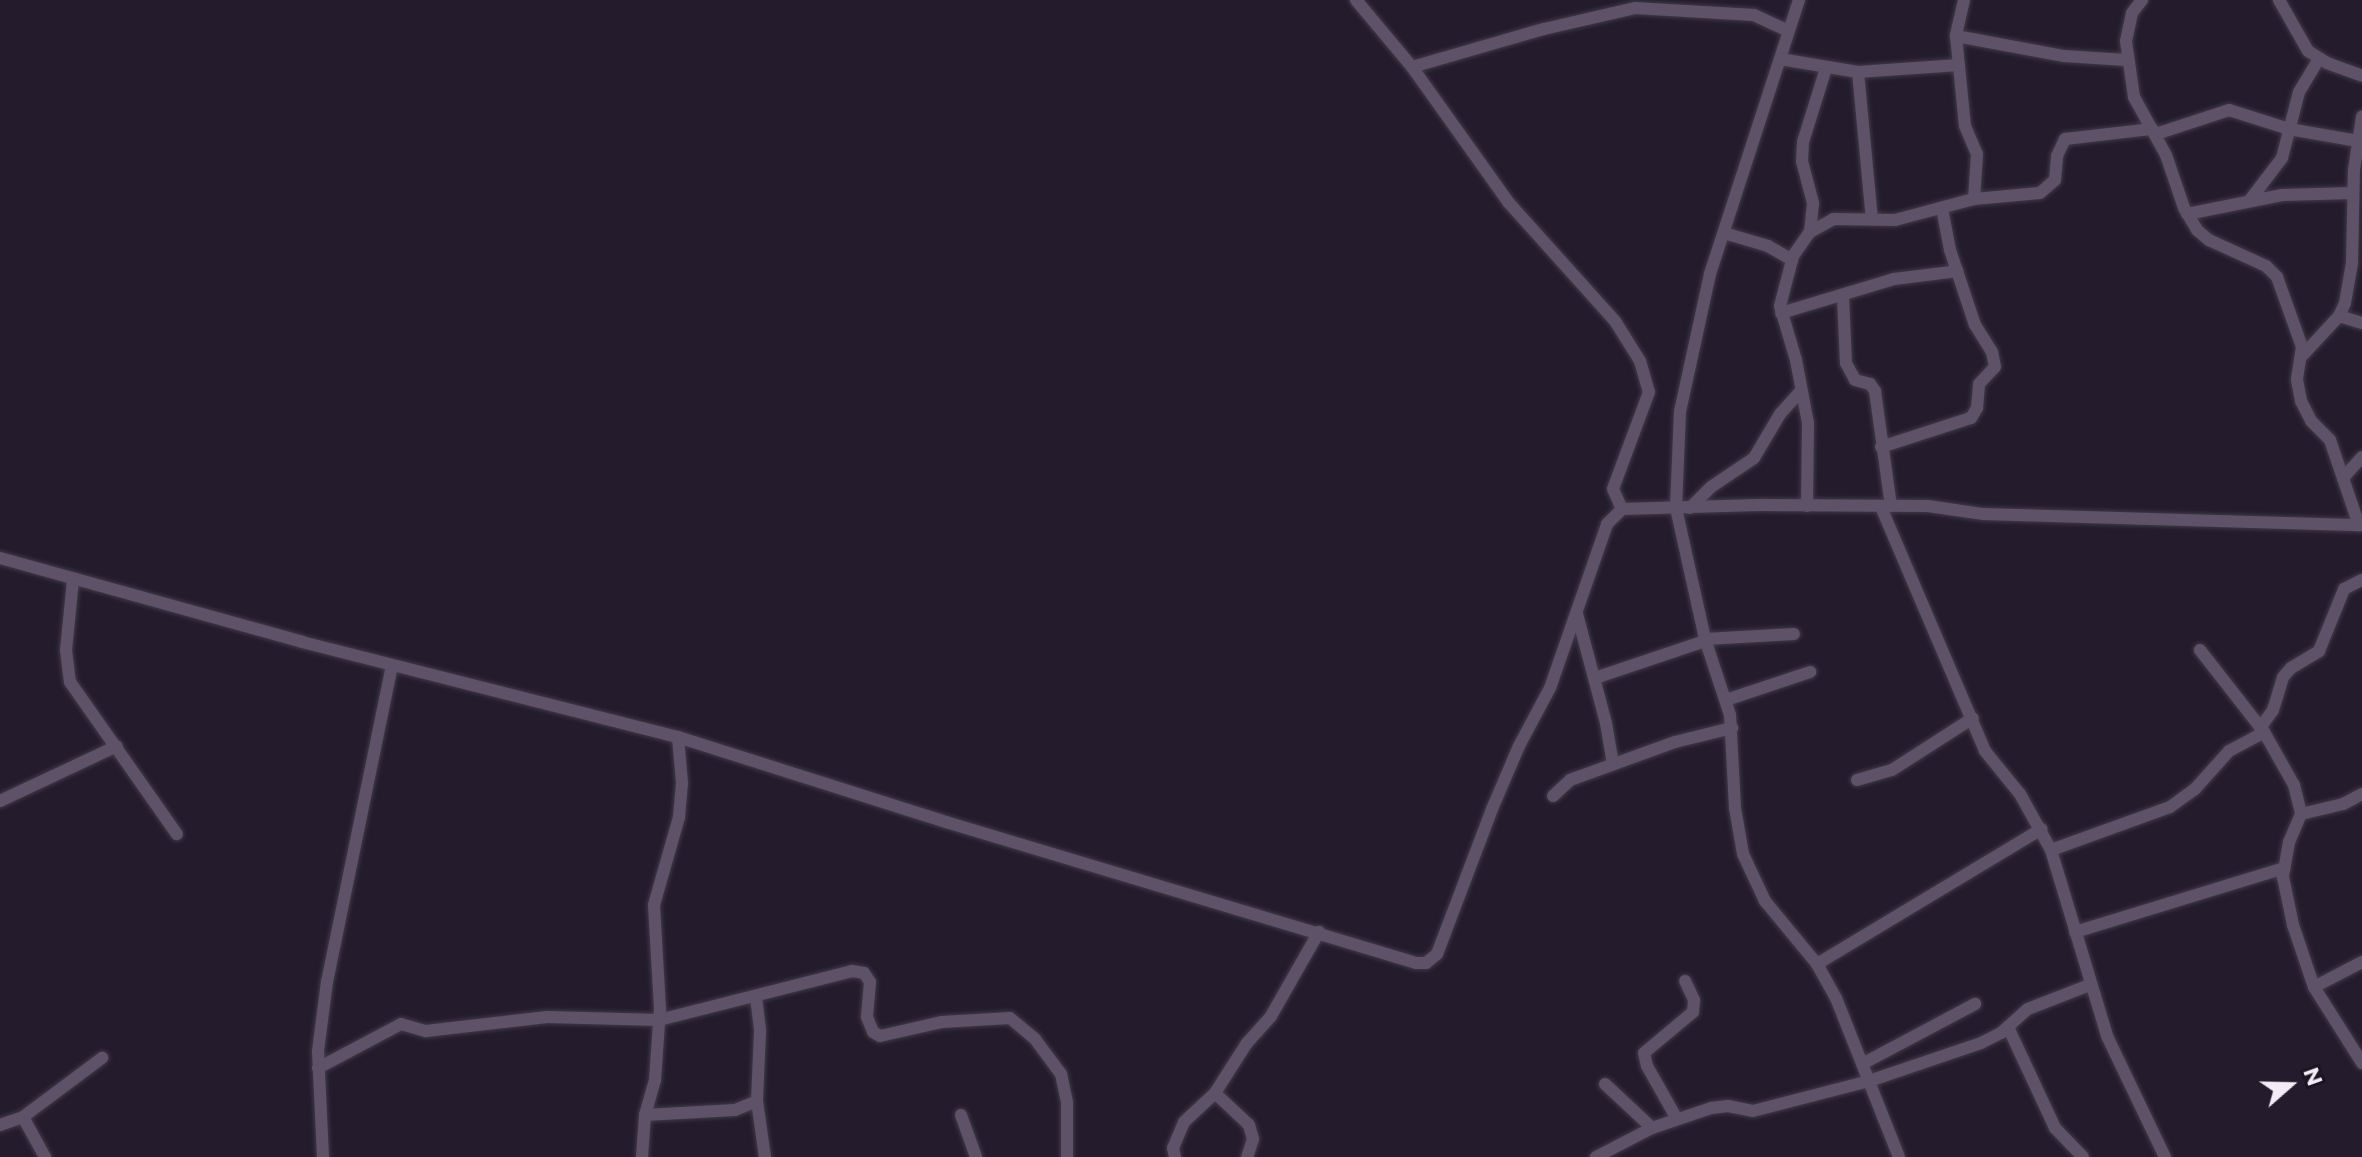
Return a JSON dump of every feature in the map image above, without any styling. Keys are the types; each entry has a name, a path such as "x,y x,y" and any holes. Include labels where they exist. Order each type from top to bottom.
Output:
{"street":[{"path":"1356,0 1412,67 1509,203 1615,321 1640,361 1649,392 1613,489 1622,509"},
{"path":"1799,0 1710,274 1686,373 1675,470 1676,508 1705,640 1726,700 1732,728 1735,808 1743,854 1765,901 1817,964 1836,998 1899,1157"},
{"path":"1964,0 1956,36 1965,126 1977,154 1974,199"},
{"path":"0,558 392,666 678,737 946,822 1416,963 1426,963 1437,954 1492,809 1519,746 1550,688 1607,524 1622,509 1928,506 1983,514 2360,525 2328,437 2311,421 2301,401 2297,380 2301,339 2277,277 2254,260 2209,240 2187,214 2154,132 2134,97 2126,60 2128,26 2142,0"},
{"path":"2279,0 2303,43 2319,59 2362,75"},
{"path":"1412,67 1544,29 1635,8 1754,15 1789,31"},
{"path":"1956,36 2064,56 2126,60"},
{"path":"1780,59 1858,72 1959,65"},
{"path":"2250,200 2282,158 2299,92 2319,59"},
{"path":"1807,506 1810,439 1796,360 1781,313 1792,260 1810,232 1813,203 1802,161 1803,142 1826,68"},
{"path":"1858,72 1872,219"},
{"path":"1810,232 1833,219 1895,220 1974,199 2028,195 2049,188 2058,170 2062,142 2070,137 2154,132 2229,110 2289,129 2358,141"},
{"path":"2301,357 2339,316 2345,303 2352,263 2353,193 2362,117"},
{"path":"2187,214 2282,195 2353,193"},
{"path":"1881,447 1971,418 1977,408 1979,384 1995,367 1992,352 1975,325 1942,208"},
{"path":"1724,233 1768,246 1792,260"},
{"path":"1781,313 1843,297 1894,279 1958,271"},
{"path":"1843,297 1846,363 1855,380 1874,387 1886,507 1985,751 2042,829 2107,1036 2165,1157"},
{"path":"2339,316 2362,323"},
{"path":"1690,508 1711,487 1754,458 1780,414 1801,391"},
{"path":"2343,478 2362,457"},
{"path":"73,580 67,634 68,675 75,691 177,834"},
{"path":"2051,850 2170,807 2195,789 2229,751 2262,730 2273,710 2283,677 2291,668 2319,651 2344,589 2362,580"},
{"path":"1577,614 1595,678 1613,764"},
{"path":"1595,678 1705,640 1794,634"},
{"path":"2200,650 2262,730 2294,785 2301,814"},
{"path":"323,1157 318,1068 327,982 392,666"},
{"path":"1726,700 1810,672"},
{"path":"1857,780 1892,770 1973,718"},
{"path":"1553,796 1567,781 1675,742 1732,728"},
{"path":"642,1157 645,1115 655,1080 659,1020 654,905 679,817 682,783 678,737"},
{"path":"0,801 117,746"},
{"path":"2362,794 2343,804 2301,814 2293,826 2284,868 2293,925 2314,987 2362,1063"},
{"path":"1817,964 2042,829"},
{"path":"2075,932 2284,868"},
{"path":"1175,1157 1173,1148 1184,1122 1215,1093 1247,1043 1271,1016 1319,932"},
{"path":"2314,987 2362,962"},
{"path":"318,1068 401,1024 426,1031 547,1017 659,1020 852,971 864,973 870,982 867,1017 873,1032 880,1036 942,1022 1010,1018 1035,1039 1061,1074 1067,1103 1067,1157"},
{"path":"1677,1119 1647,1066 1644,1053 1693,1012 1694,1000 1685,981"},
{"path":"1596,1157 1652,1128 1677,1119 1723,1106 1753,1111 1869,1081 1981,1043 2008,1027 2028,1009 2090,985"},
{"path":"756,997 760,1032 757,1101 765,1157"},
{"path":"1864,1063 1975,1004"},
{"path":"2008,1027 2055,1128 2083,1157"},
{"path":"0,1125 23,1117 102,1058"},
{"path":"1605,1084 1652,1128"},
{"path":"1215,1093 1249,1125 1253,1139 1247,1157"},
{"path":"645,1115 735,1110 757,1101"},
{"path":"961,1115 976,1157"},
{"path":"23,1117 45,1157"}]}
